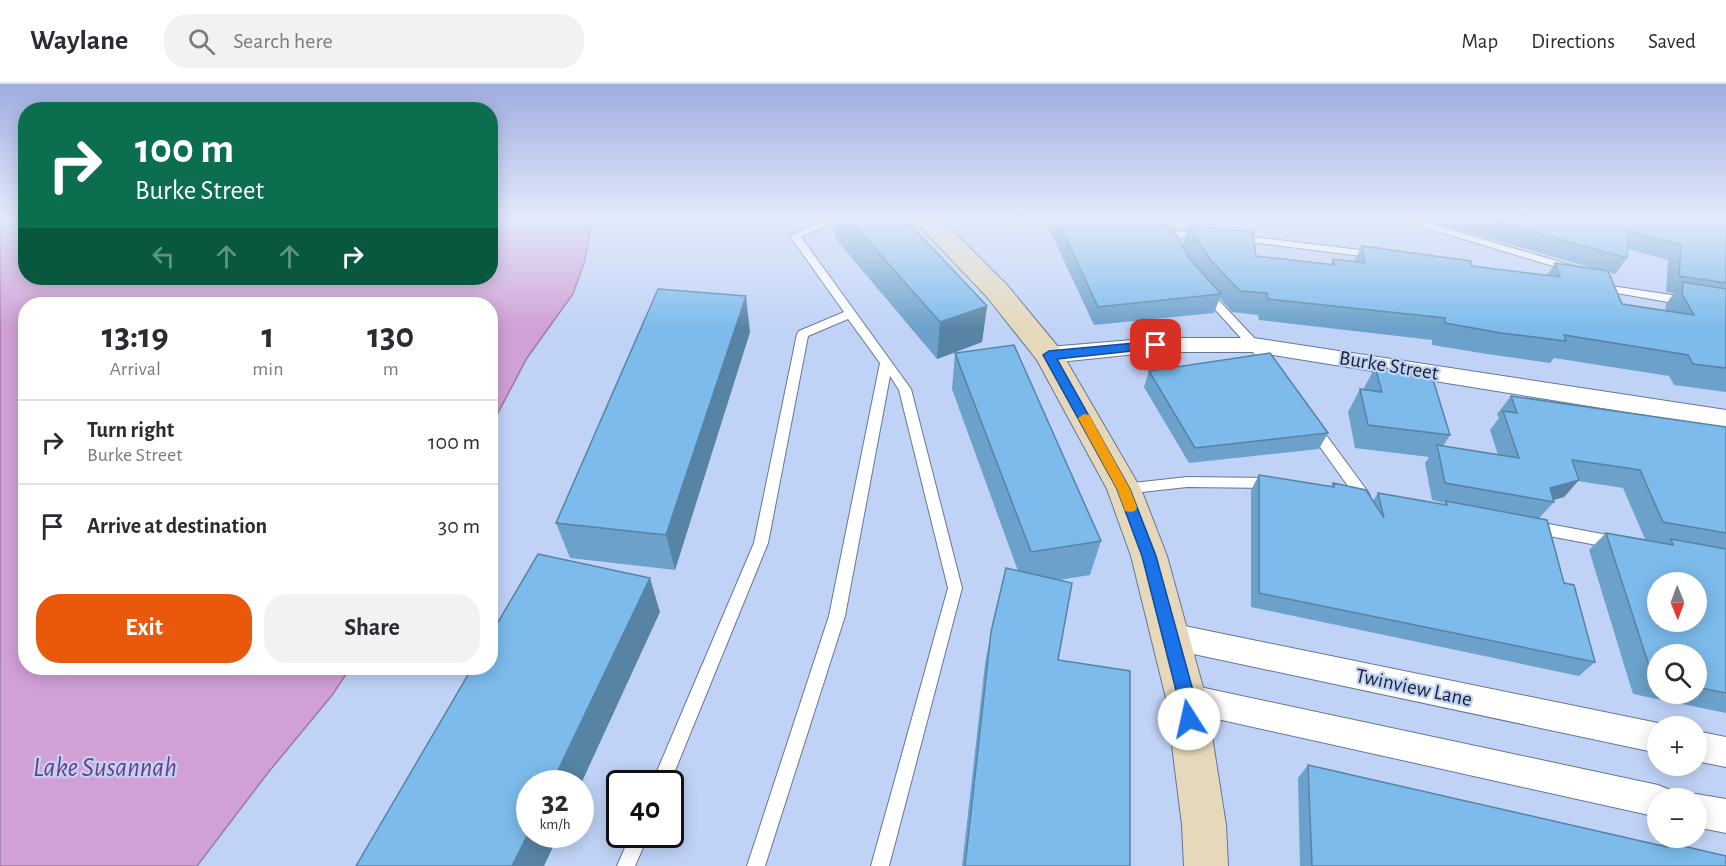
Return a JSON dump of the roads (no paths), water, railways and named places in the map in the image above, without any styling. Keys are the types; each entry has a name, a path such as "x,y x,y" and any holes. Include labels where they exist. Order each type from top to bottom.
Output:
{"street":[{"path":"964,255 997,291 1049,355 1124,489 1149,556 1186,698 1204,825 1206,866"},
{"name":"Burke Street","path":"1049,355 1156,345 1254,345 1726,419"},
{"name":"Twinview Lane","path":"1170,636 1647,736"},
{"path":"1186,698 1647,799"},
{"path":"1707,748 1726,752"},
{"path":"1707,812 1726,816"}],"lane":[{"path":"809,255 905,389 955,588 880,866"},
{"path":"1529,255 1580,270"},
{"path":"1589,286 1697,303 1602,276"},
{"path":"1198,284 1254,345 1281,383"},
{"path":"666,770 761,543 802,334 851,313"},
{"path":"756,866 837,616 886,363"},
{"path":"1309,421 1369,497 1341,493"},
{"path":"1124,489 1187,482 1230,481 1287,485"},
{"path":"1515,524 1632,545"},
{"path":"626,866 634,848"}],"water":[{"name":"Lake Susannah","path":"0,255 18,255 18,285 498,285 498,255 586,255 573,294 527,358 498,413 498,297 18,297 18,675 345,675 333,694 267,774 197,866 0,866"}]}
